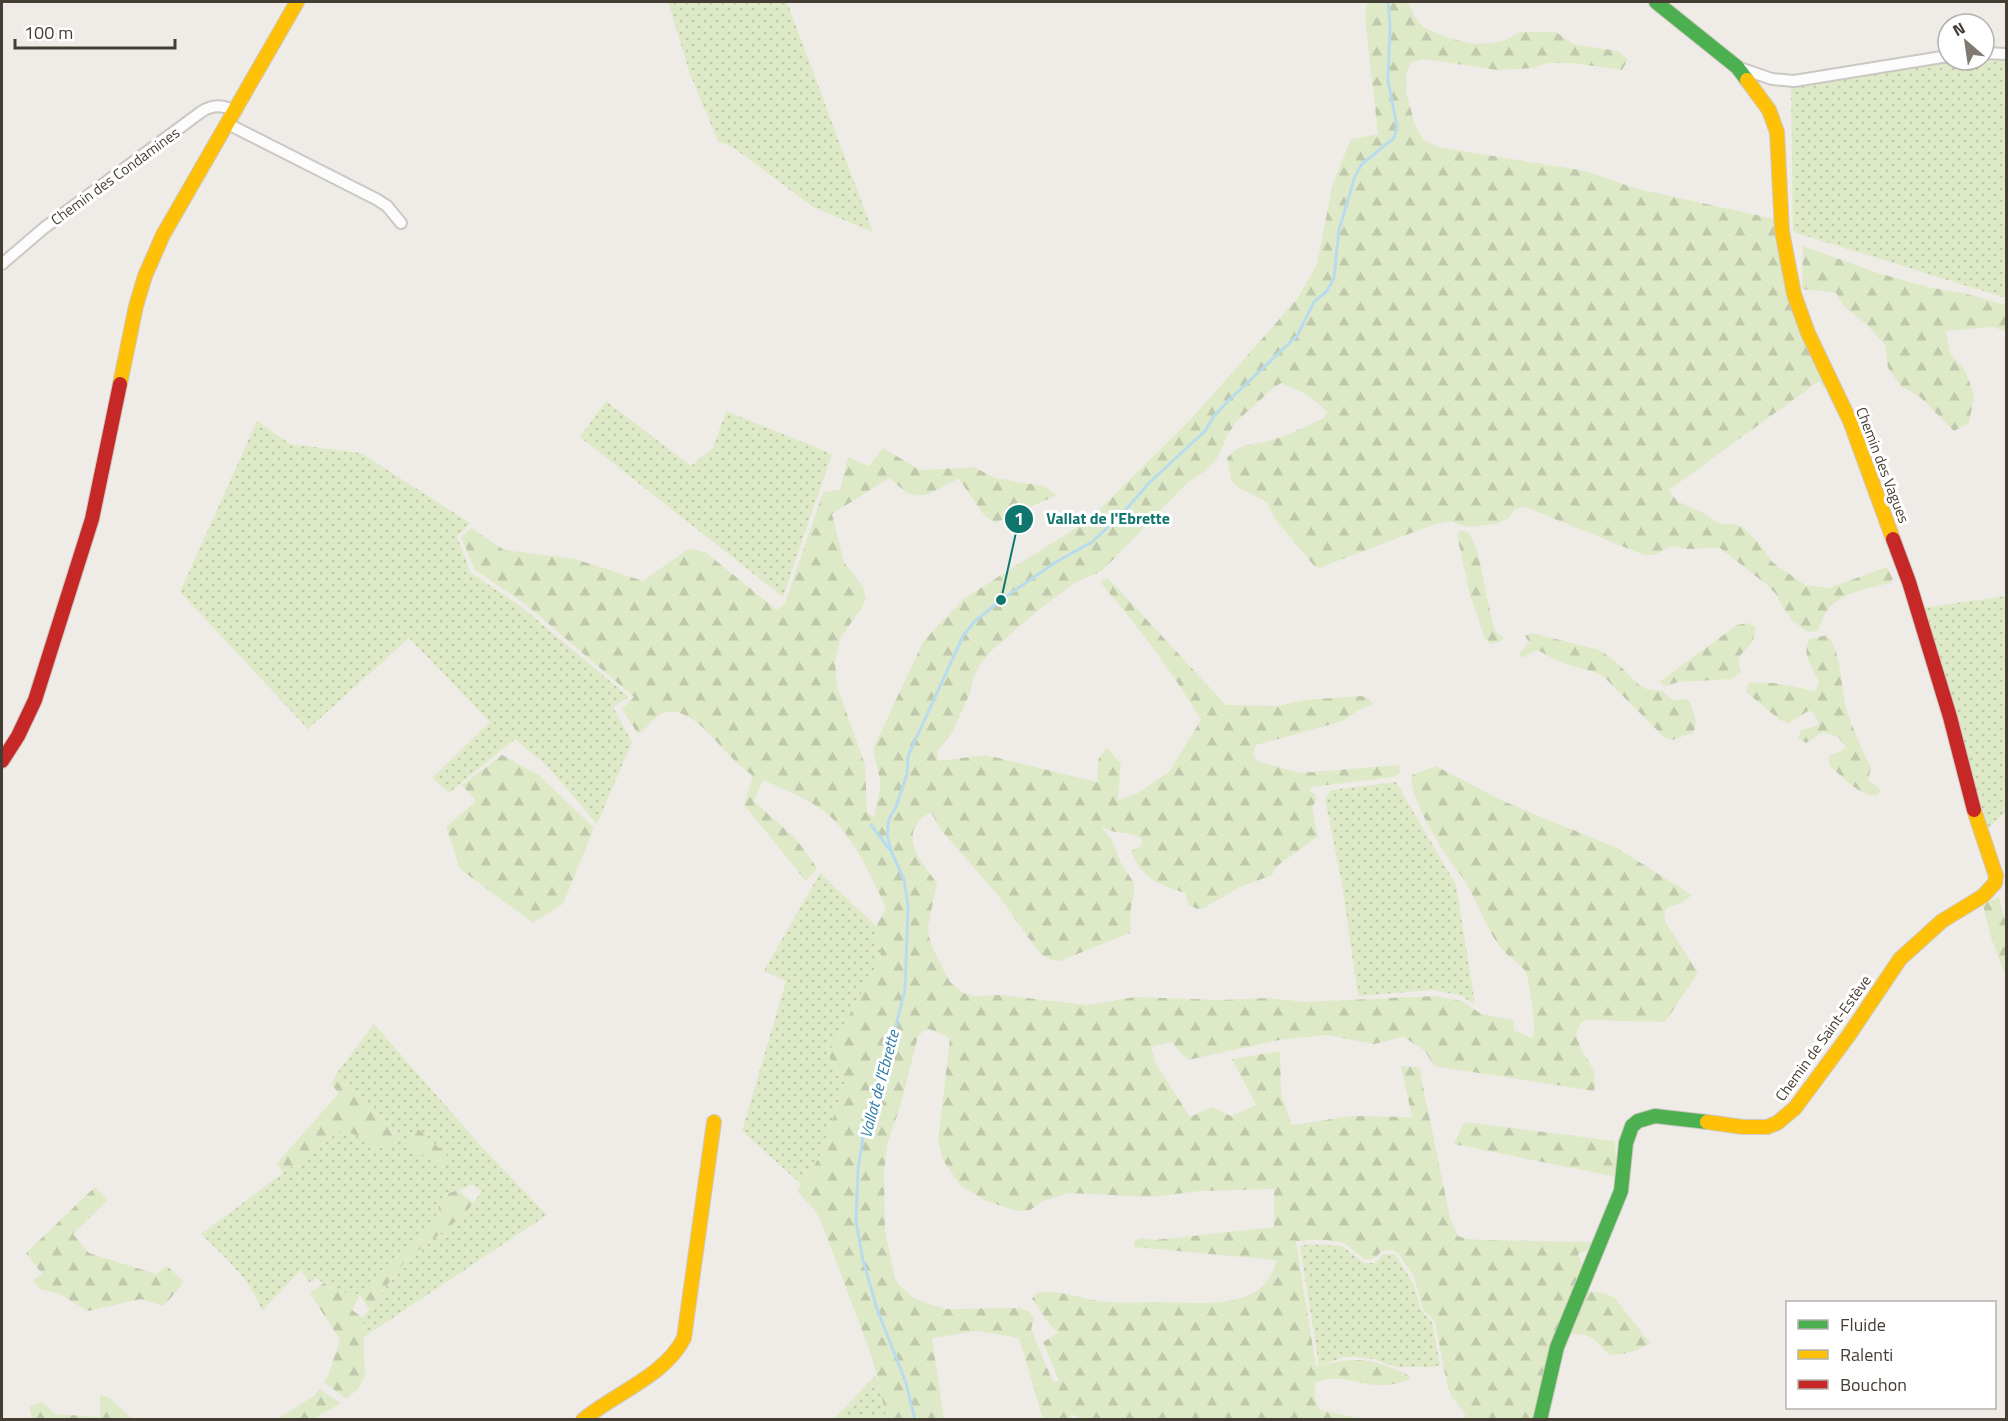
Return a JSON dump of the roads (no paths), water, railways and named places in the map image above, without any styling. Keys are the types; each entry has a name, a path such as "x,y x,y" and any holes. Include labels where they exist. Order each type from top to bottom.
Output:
{"street":[{"path":"2,761 18,736 35,700 93,519 136,306 145,276 163,235 297,2"},
{"name":"Chemin des Vagues","path":"1656,2 1737,67 1769,110 1777,132 1782,231 1794,294 1808,333 1850,421 1909,582 1950,717 1970,800 1996,876 1995,883"},
{"path":"1737,67 1758,76 1794,81 1936,58"},
{"name":"Chemin des Condamines","path":"2,264 44,228 207,108 220,106 232,117"},
{"path":"232,117 376,199 387,206 401,223"},
{"name":"Chemin de Saint-Estève","path":"1540,1419 1557,1347 1621,1191 1626,1143 1632,1126 1638,1121 1655,1116 1743,1127 1767,1127 1777,1123 1795,1108 1849,1035 1900,959 1942,921 1974,902 1995,883"},
{"path":"583,1419 667,1363 677,1352 684,1338 714,1122"}],"waterway":[{"name":"Vallat de l'Ebrette","path":"915,1420 906,1383 877,1309 863,1260 856,1221 858,1170 864,1131 905,989 908,906 904,879 891,851 887,835 889,819 896,807 907,774 908,756 963,636 975,621 1056,562 1092,542 1122,514 1150,482 1205,431 1214,416 1228,401 1297,336 1314,302 1327,291 1334,278 1339,230 1355,176 1362,164 1394,138 1397,126 1388,81 1390,27 1388,2"},
{"name":"Vallat de l'Ebrette","path":"871,825 890,850"}],"place":[{"name":"Vallat de l'Ebrette","path":"1001,600"}]}
